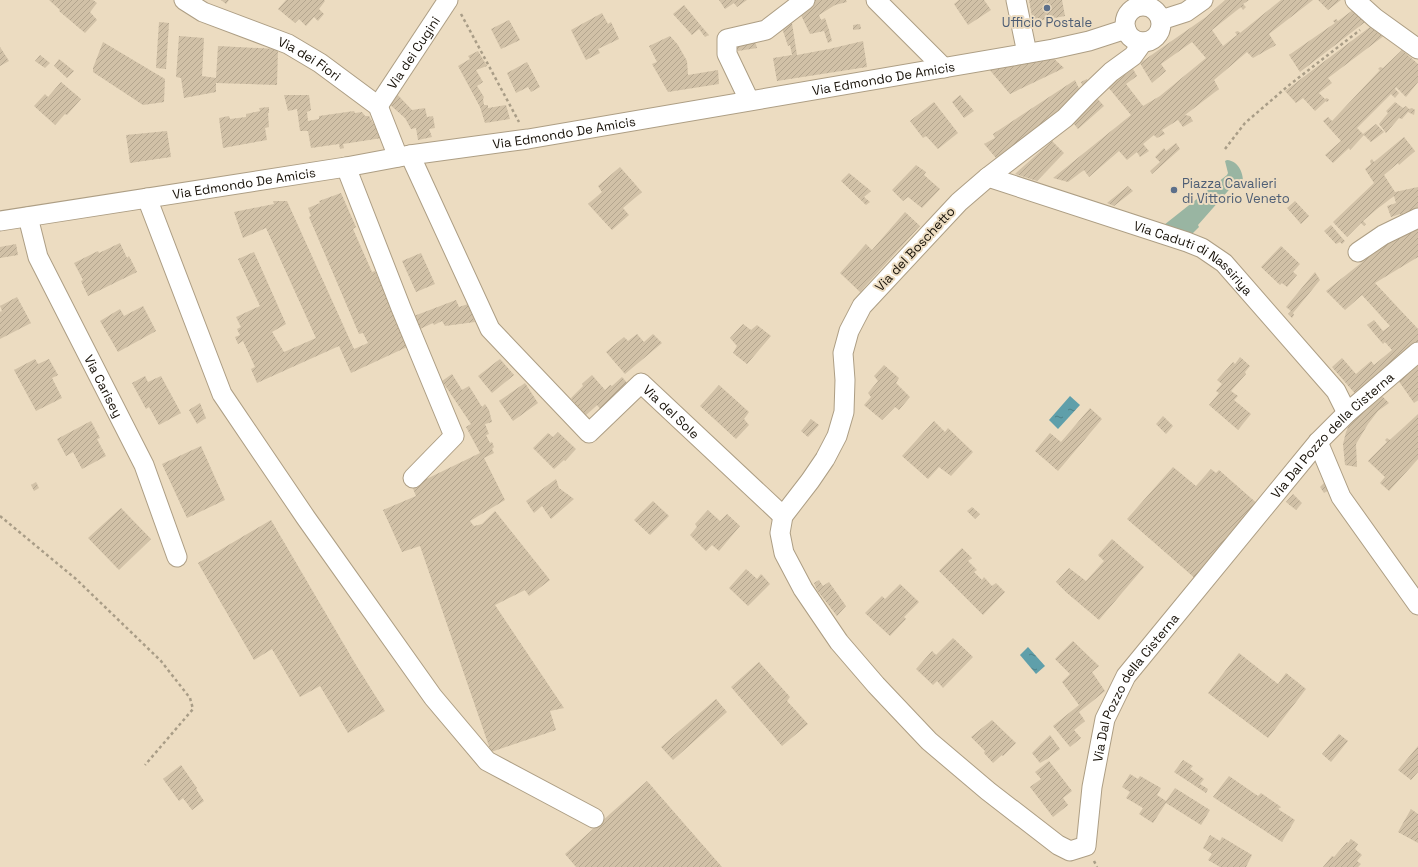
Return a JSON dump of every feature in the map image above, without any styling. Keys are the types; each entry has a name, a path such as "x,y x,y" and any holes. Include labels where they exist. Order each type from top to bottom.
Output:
{"street":[{"name":"Via dei Fiori","path":"184,0 203,12 288,44 320,63 378,106"},
{"path":"749,100 727,54 727,39 766,30 805,0"},
{"path":"876,0 944,68"},
{"path":"1016,0 1027,53"},
{"path":"1161,20 1186,12 1203,0"},
{"path":"1355,0 1375,18 1418,49"},
{"path":"1135,3 1150,7 1159,14 1161,20 1159,33 1155,38 1149,41 1143,42 1132,38 1126,29 1125,22 1127,16 1135,3"},
{"name":"Via dei Cugini","path":"378,106 453,4"},
{"name":"Via Edmondo De Amicis","path":"0,221 346,167 404,156 528,139 1053,49 1089,41 1126,29"},
{"name":"Via del Boschetto","path":"783,516 825,459 836,436 844,412 845,380 843,352 849,331 862,306 959,202 988,177 1065,118 1110,72 1133,56 1143,42"},
{"path":"378,106 404,156"},
{"name":"Via del Sole","path":"404,156 490,329 589,433 641,383 783,516"},
{"path":"346,167 400,308 454,436 413,478"},
{"name":"Via Caduti di Nassiriya","path":"988,177 1202,248 1224,263 1336,391 1348,413"},
{"path":"147,198 222,394 302,511 433,697 487,762 594,818"},
{"name":"Via Carisey","path":"28,216 38,257 144,465 177,557"},
{"path":"1358,252 1383,235 1418,218"},
{"name":"Via Dal Pozzo della Cisterna","path":"783,516 780,532 784,553 803,589 839,642 876,685 929,741 993,795 1058,845 1070,851 1086,846 1092,787 1105,719 1126,676 1318,442 1348,413 1418,352"},
{"path":"1318,442 1341,497 1418,604"}],"path":[{"path":"453,4 528,139"},
{"path":"1225,149 1245,123 1288,86 1375,18"},
{"path":"0,516 82,584 161,661 190,698 193,709 145,765"}],"green space":[{"path":"1227,160 1238,165 1243,177 1243,185 1235,183 1191,235 1164,225 1227,175 1228,173 1225,161"}],"water":[{"path":"1070,396 1080,405 1058,429 1049,420"},
{"path":"1028,647 1045,666 1036,674 1020,655"}],"building":[{"path":"49,0 93,0 97,3 90,12 97,20 85,33 59,11 60,10"},
{"path":"221,0 229,0 226,4"},
{"path":"286,0 324,0 325,1 319,9 324,14 318,21 314,17 306,26 299,19 295,23 278,9"},
{"path":"719,0 747,0 737,7 734,3 725,9"},
{"path":"814,0 846,0 847,2 835,5 819,15 821,20 825,18 829,30 832,41 828,43 824,31 810,34 799,11"},
{"path":"959,0 984,0 991,10 968,25 954,4"},
{"name":"Ufficio Postale","path":"1029,0 1062,0 1065,16 1033,22"},
{"path":"1225,0 1249,0 1243,4 1246,7 1243,10 1241,7 1212,30 1223,46 1237,35 1235,32 1238,31 1240,33 1281,0 1313,0 1269,34 1276,45 1253,58 1247,52 1214,80 1219,89 1185,115 1190,116 1193,121 1183,127 1178,120 1162,130 1165,134 1157,138 1154,135 1143,144 1149,151 1140,157 1137,152 1127,160 1119,151 1089,177 1084,170 1068,182 1053,178 1131,115 1108,87 1133,69 1137,76 1126,84 1143,106 1160,96 1206,58 1192,42 1161,64 1166,71 1152,83 1140,63 1206,17"},
{"path":"1318,0 1341,0 1328,10"},
{"path":"684,5 709,35 705,37 699,29 692,35 673,14"},
{"path":"1357,7 1369,19 1300,72 1289,55 1335,23 1333,21 1336,19 1338,21"},
{"path":"602,13 608,24 611,22 619,39 598,49 600,53 586,60 571,30"},
{"path":"791,17 797,55 863,41 867,67 777,81 773,58 792,55 790,45 788,46 781,25"},
{"path":"509,20 520,40 501,49 491,29"},
{"path":"159,22 169,23 166,69 156,68"},
{"path":"860,24 861,29 853,30 853,25"},
{"path":"1374,24 1385,35 1328,78 1332,83 1319,93 1325,99 1327,98 1329,100 1327,102 1326,101 1315,111 1303,98 1296,103 1285,91"},
{"path":"179,36 204,38 202,76 216,78 218,46 278,49 277,85 216,83 216,92 184,98 181,78 176,77"},
{"path":"670,36 678,45 687,61 688,75 718,70 719,84 668,92 652,64 657,62 649,46"},
{"path":"755,41 757,48 738,51 734,43"},
{"path":"103,42 165,79 164,102 143,105 93,72 93,68"},
{"path":"0,47 9,61 0,66"},
{"path":"1402,50 1418,64 1418,82 1406,97 1396,87 1395,89 1399,93 1395,98 1391,94 1357,128 1363,134 1376,124 1384,132 1371,142 1364,135 1350,150 1349,148 1333,163 1325,155 1341,141 1323,121 1328,117 1332,121 1380,70 1378,69 1380,67 1383,68"},
{"path":"478,51 487,66 476,70 483,82 477,86 484,97 484,105 488,105 488,108 506,105 510,119 485,123 480,107 458,66 470,59 468,56"},
{"path":"40,55 50,63 45,68 35,61"},
{"path":"1051,56 1064,68 1010,94 988,68"},
{"path":"59,59 74,71 67,78 54,66"},
{"path":"527,62 540,87 531,92 528,87 516,93 507,73"},
{"path":"1087,79 1090,86 1084,89 1081,82"},
{"path":"1075,80 1082,95 996,158 984,144 995,138 993,134"},
{"path":"61,82 81,99 67,115 65,114 55,125 34,106 45,94 48,97"},
{"path":"395,92 412,110 425,108 427,117 433,116 435,128 429,129 432,137 418,140 416,128 411,129 405,118 388,103"},
{"path":"284,95 309,95 311,110 307,112 308,121 319,119 319,116 354,111 355,113 362,112 365,116 369,116 382,138 343,144 344,148 340,149 339,144 311,148 308,131 300,131 297,109 288,111"},
{"path":"960,95 974,111 964,118 952,102"},
{"path":"1096,97 1104,106 1078,129 1069,118"},
{"path":"934,102 958,133 938,149 926,136 923,138 910,121"},
{"path":"1395,102 1403,108 1406,106 1409,109 1412,108 1415,110 1414,115 1408,112 1402,119 1399,118 1386,133 1379,124 1388,113 1386,111"},
{"path":"269,107 269,127 265,128 267,140 223,148 219,118 229,116 230,119 246,117 246,114 260,111 259,108"},
{"path":"167,131 171,157 130,163 126,135"},
{"path":"1404,137 1415,151 1399,165 1398,163 1384,175 1395,192 1418,187 1418,210 1403,213 1404,215 1401,216 1400,214 1391,217 1387,206 1396,203 1394,196 1363,221 1366,224 1364,226 1361,223 1347,237 1333,222 1374,183 1365,169 1371,164 1370,161 1372,159 1374,162"},
{"path":"1052,141 1064,153 1037,181 1015,174"},
{"path":"1176,143 1180,149 1152,174 1150,171 1160,162 1155,157 1164,148 1166,151"},
{"path":"916,165 926,172 924,175 940,189 922,208 908,197 903,201 892,190"},
{"path":"620,167 642,192 623,208 629,215 612,230 588,204 602,192 598,186"},
{"path":"849,173 871,191 864,197 870,202 866,205 841,181"},
{"path":"1128,186 1133,191 1114,206 1107,203"},
{"path":"341,193 356,227 353,229 372,272 375,271 400,327 398,328 407,347 351,373 339,346 257,383 251,369 255,367 243,341 238,344 235,337 240,335 237,329 241,327 236,317 260,306 238,259 254,252 286,324 272,332 284,352 316,338 266,228 243,238 234,212 274,204 273,201 287,201 354,349 368,343 363,333 359,334 309,217 311,216 308,208 320,203 319,201"},
{"path":"1295,201 1309,216 1301,224 1287,208"},
{"path":"905,212 920,226 860,292 840,273 866,244 872,250"},
{"path":"1331,225 1345,241 1342,244 1340,242 1336,244 1324,231"},
{"path":"1418,228 1418,257 1375,283 1418,329 1418,345 1358,397 1332,367 1342,358 1356,374 1371,361 1374,365 1392,350 1385,342 1383,344 1367,325 1374,320 1383,331 1390,326 1362,295 1345,310 1326,291 1385,244"},
{"path":"120,243 127,258 129,256 137,272 88,296 81,281 83,280 74,263 98,251 99,253"},
{"path":"16,244 18,255 0,258 0,247"},
{"path":"1281,246 1300,264 1293,272 1297,275 1287,287 1282,283 1280,285 1261,267"},
{"path":"421,253 435,284 416,292 402,261"},
{"path":"1315,272 1320,280 1293,313 1294,315 1292,318 1288,314 1291,311 1286,307"},
{"path":"17,297 31,323 0,339 0,312 2,311 0,306"},
{"path":"456,300 459,307 468,304 475,322 445,326 442,321 420,329 414,316"},
{"path":"143,306 156,331 118,352 100,321 120,309 124,316"},
{"path":"743,324 751,330 757,325 771,336 747,364 733,353 737,346 730,338"},
{"path":"637,334 644,342 653,334 662,343 625,374 606,352 624,337 628,341"},
{"path":"1240,357 1250,366 1245,372 1246,374 1231,391 1238,396 1234,400 1251,414 1238,430 1209,405 1219,393 1216,391 1222,384 1217,380 1233,362 1235,364"},
{"path":"35,359 38,364 49,359 58,375 52,378 62,398 36,411 14,370"},
{"path":"500,359 514,375 492,393 478,376"},
{"path":"1418,364 1418,400 1414,403 1398,380"},
{"path":"884,365 899,378 896,383 910,397 899,410 895,407 882,420 864,405 871,397 868,393 878,381 874,376"},
{"path":"452,374 462,390 469,386 482,407 485,404 489,410 492,422 485,424 489,434 486,435 490,443 492,442 494,447 492,449 494,453 484,458 505,500 470,521 474,526 482,524 495,511 550,580 529,596 525,590 495,605 564,708 550,711 556,730 491,752 420,546 402,552 383,510 416,496 412,486 480,453 466,427 471,424 442,381"},
{"path":"592,375 605,390 622,377 629,385 601,410 597,405 585,416 571,398 583,386 582,384"},
{"path":"145,376 148,382 161,376 181,413 159,425 149,407 146,409 132,383"},
{"path":"525,383 538,403 513,421 499,401"},
{"path":"719,385 749,412 744,419 749,425 736,439 700,406"},
{"path":"1380,394 1389,403 1378,411 1356,444 1357,467 1345,465 1343,444 1349,425 1363,409"},
{"path":"200,403 206,418 197,424 189,410"},
{"path":"1090,408 1102,419 1058,471 1035,451 1050,433 1061,442"},
{"path":"1418,414 1418,459 1389,491 1380,483 1385,477 1368,461 1387,442 1385,440 1387,438 1390,440"},
{"path":"1163,416 1173,426 1166,434 1156,424"},
{"path":"811,419 819,425 808,437 801,431"},
{"path":"91,421 100,438 97,439 106,456 82,469 73,452 66,456 57,439"},
{"path":"934,421 945,432 948,428 973,452 951,476 939,467 928,479 902,456"},
{"path":"558,432 576,449 565,461 564,460 554,469 533,448 548,433 553,437"},
{"path":"201,446 225,500 187,518 162,464"},
{"path":"1173,467 1196,486 1211,469 1216,473 1219,470 1260,506 1197,580 1127,519"},
{"path":"556,479 559,488 574,499 551,519 542,506 534,513 526,501"},
{"path":"36,482 39,488 34,491 31,485"},
{"path":"1325,482 1330,489 1324,493 1320,487"},
{"path":"1293,494 1302,503 1296,510 1286,502"},
{"path":"653,501 669,516 650,535 634,520"},
{"path":"972,507 980,514 975,519 967,511"},
{"path":"121,508 151,539 119,570 88,538"},
{"path":"708,510 720,521 727,514 740,526 719,551 712,545 706,551 690,535 697,527 695,524"},
{"path":"271,520 356,665 385,711 348,733 320,686 300,697 272,649 254,660 198,563"},
{"path":"1112,539 1144,567 1099,620 1056,582 1069,568 1086,581 1104,561 1098,555"},
{"path":"962,548 972,558 968,561 977,570 974,572 982,580 984,577 992,586 996,583 1005,592 983,615 939,571"},
{"path":"746,569 757,579 761,574 770,584 748,606 729,588"},
{"path":"819,580 823,586 829,582 846,606 837,616 817,590 814,583"},
{"path":"900,584 919,602 904,617 906,619 890,636 865,613 882,596 885,599"},
{"path":"953,638 973,657 943,688 937,681 933,685 916,669 932,651 936,655"},
{"path":"1073,641 1099,666 1092,672 1105,691 1079,712 1085,721 1074,730 1081,738 1070,747 1053,726 1079,705 1062,682 1070,674 1055,659"},
{"path":"1239,653 1278,684 1286,673 1306,689 1268,738 1208,693"},
{"path":"759,662 790,697 787,701 808,724 782,746 731,687"},
{"path":"716,699 727,712 673,760 661,747"},
{"path":"992,720 1016,743 1003,756 1002,755 993,763 984,753 985,751 971,737"},
{"path":"1339,734 1348,741 1331,762 1322,754"},
{"path":"1050,735 1060,749 1040,763 1032,753"},
{"path":"1418,746 1418,772 1411,780 1398,770"},
{"path":"1183,760 1193,766 1190,769 1204,779 1200,784 1208,789 1206,793 1174,772"},
{"path":"1049,761 1072,791 1063,798 1068,805 1053,817 1030,787 1041,779 1035,772"},
{"path":"181,765 204,801 192,810 183,798 179,801 163,779"},
{"path":"1130,774 1138,779 1140,776 1161,788 1157,795 1166,801 1175,788 1210,810 1201,825 1166,803 1153,823 1139,814 1143,808 1126,798 1130,792 1122,787"},
{"path":"1229,776 1258,796 1261,793 1281,807 1278,809 1295,820 1282,842 1213,797"},
{"path":"647,781 722,867 576,867 565,854"},
{"path":"1411,809 1418,814 1418,843 1398,832"},
{"path":"1210,835 1220,841 1222,837 1252,855 1246,867 1220,867 1208,860 1212,854 1203,848"},
{"path":"1351,839 1358,844 1355,849 1362,855 1357,861 1361,864 1358,867 1323,867 1332,856 1334,857"}],"place":[{"name":"Ufficio Postale","path":"1047,8"},
{"name":"Piazza Cavalieri di Vittorio Veneto","path":"1174,190"}]}
